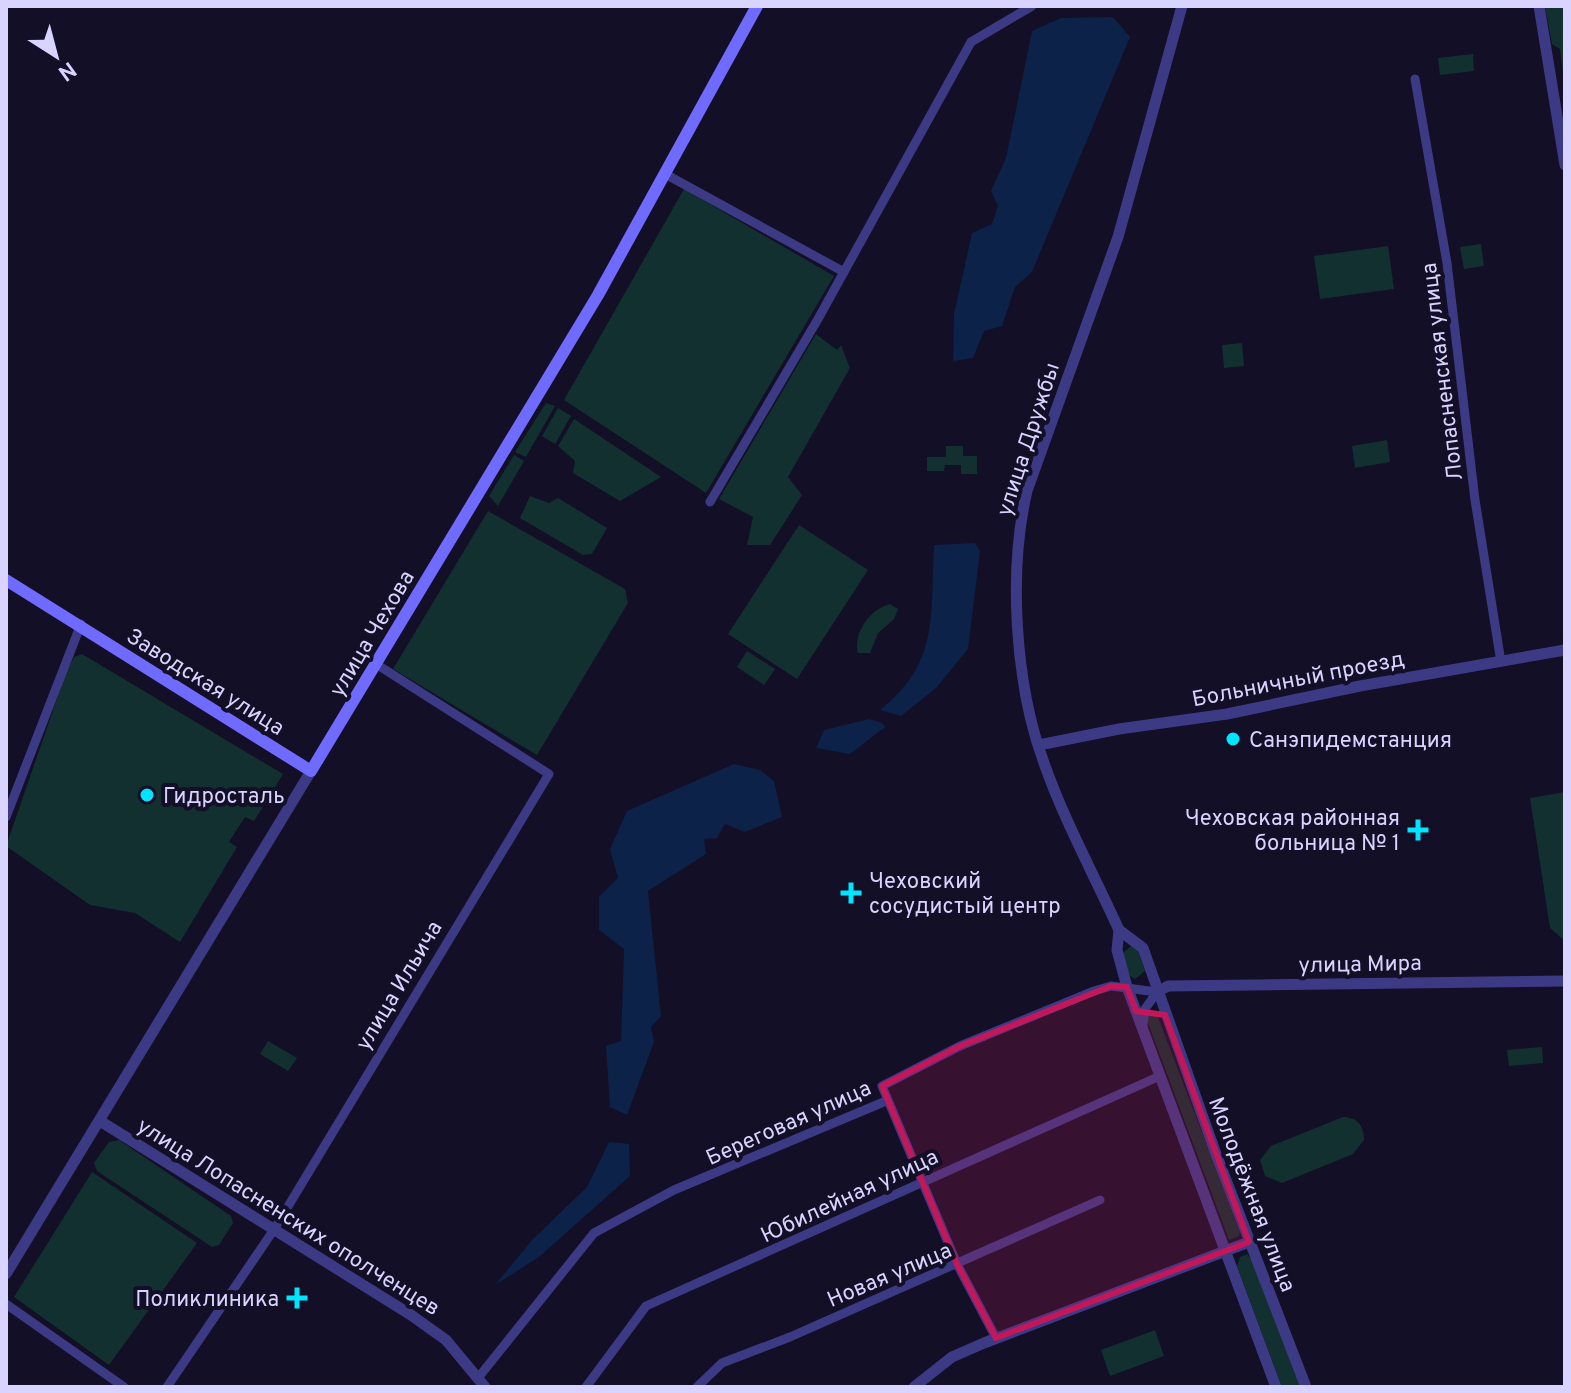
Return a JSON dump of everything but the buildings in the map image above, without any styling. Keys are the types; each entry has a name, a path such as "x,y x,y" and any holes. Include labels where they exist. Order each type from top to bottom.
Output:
{"main road":[{"name":"улица Чехова","path":"311,771 667,175 757,6"},
{"name":"Заводская улица","path":"6,580 81,624 311,771"}],"street":[{"path":"710,502 844,272 971,42 1032,6"},
{"name":"улица Дружбы","path":"1127,987 1117,950 1119,930 1039,745 1025,682 1016,580 1018,530 1034,469 1131,196 1182,6"},
{"path":"1539,6 1565,165"},
{"name":"Лопасненская улица","path":"1415,79 1447,263 1475,500 1501,662"},
{"path":"667,175 844,272"},
{"path":"6,817 81,624"},
{"name":"Больничный проезд","path":"1039,745 1119,729 1227,714 1565,650"},
{"name":"улица Ильича","path":"167,1387 275,1228 549,774 376,664"},
{"name":"улица Чехова","path":"6,1274 311,771"},
{"name":"улица Дружбы","path":"1119,930 1143,948 1157,992"},
{"name":"улица Мира","path":"1157,992 1168,986 1252,983 1565,981"},
{"name":"Береговая улица","path":"483,1385 594,1233 674,1190 886,1101 882,1086 960,1046 1111,986 1157,992"},
{"name":"Молодёжная улица","path":"1127,987 1276,1387"},
{"path":"1143,1024 1157,992"},
{"name":"Молодёжная улица","path":"1157,992 1306,1387"},
{"path":"1143,1024 1149,1010 1165,1015"},
{"name":"Юбилейная улица","path":"586,1387 646,1306 1160,1076"},
{"path":"886,1101 957,1264 996,1338"},
{"name":"улица Лопасненских ополченцев","path":"100,1121 275,1228 446,1340 483,1385"},
{"name":"Новая улица","path":"697,1387 722,1363 1100,1200"},
{"path":"914,1387 952,1357 1249,1242"},
{"path":"6,1304 124,1387"}],"highlighted area":[{"path":"1111,986 1127,987 1136,1011 1165,1015 1249,1242 996,1338 957,1264 882,1086 960,1046"}],"green space":[{"path":"1545,6 1565,6 1565,89 1560,49 1552,44"},
{"path":"1473,54 1474,71 1440,75 1438,58"},
{"path":"684,189 834,276 706,493 564,400"},
{"path":"1481,244 1484,266 1464,269 1460,247"},
{"path":"1388,246 1394,289 1320,299 1314,256"},
{"path":"816,334 837,350 841,345 850,368 788,477 802,495 770,545 747,545 753,517 719,499"},
{"path":"1242,343 1244,366 1224,368 1222,345"},
{"path":"546,403 555,406 526,457 515,452"},
{"path":"558,408 571,416 555,444 542,436"},
{"path":"574,419 661,477 620,501 573,473 575,461 558,446"},
{"path":"1387,440 1390,462 1355,468 1352,446"},
{"path":"946,446 963,446 963,456 977,456 977,474 961,474 961,465 945,465 944,471 927,471 927,457 946,457"},
{"path":"514,455 524,461 498,506 489,496"},
{"path":"530,496 549,503 558,498 607,528 592,554 583,555 520,518"},
{"path":"488,511 625,589 628,603 537,755 393,669"},
{"path":"799,525 868,570 797,679 728,634"},
{"path":"890,604 898,609 894,619 878,633 870,653 858,653 858,638 865,623 876,611"},
{"path":"747,651 775,669 764,685 737,667"},
{"name":"Гидросталь","path":"82,654 283,774 254,821 245,817 229,842 237,847 180,942 135,913 90,905 6,846 66,673 74,657"},
{"path":"1565,792 1565,941 1550,928 1530,798"},
{"path":"1132,945 1138,950 1145,971 1135,979 1129,975 1122,954"},
{"path":"1156,1012 1240,1232 1239,1236 1229,1240 1147,1020 1148,1015"},
{"path":"268,1041 297,1058 288,1071 260,1054"},
{"path":"1542,1047 1543,1063 1509,1066 1507,1050"},
{"path":"1343,1117 1356,1121 1363,1130 1364,1140 1353,1154 1282,1183 1265,1176 1260,1160 1271,1146"},
{"path":"119,1140 231,1216 233,1223 219,1245 212,1247 97,1171 94,1163 109,1142"},
{"path":"92,1172 197,1243 109,1365 14,1297"},
{"path":"1247,1254 1255,1264 1301,1387 1282,1387 1237,1266 1240,1257"},
{"path":"1155,1330 1164,1356 1110,1376 1101,1350"}],"water":[{"path":"1113,17 1130,37 1032,272 1015,287 1002,326 984,331 973,358 953,361 954,314 972,233 992,224 998,206 991,191 1006,158 1032,31 1061,18"},
{"path":"975,543 980,551 968,649 936,688 901,716 880,710 900,692 923,654 931,614 934,545"},
{"path":"869,719 885,727 850,754 816,748 824,730"},
{"path":"734,764 760,770 774,781 782,817 745,832 725,824 717,838 704,839 706,854 648,891 661,1016 651,1027 654,1042 627,1115 610,1107 606,1046 621,1041 624,949 599,930 599,897 618,878 610,849 627,811"},
{"path":"609,1142 629,1144 630,1176 539,1257 495,1285 532,1240 587,1187"}],"place":[{"name":"Санэпидемстанция","path":"1233,739"},
{"name":"Гидросталь","path":"147,795"},
{"name":"Чеховская районная больница № 1","path":"1418,830"},
{"name":"Чеховский сосудистый центр","path":"851,893"},
{"name":"Поликлиника","path":"297,1298"}]}
